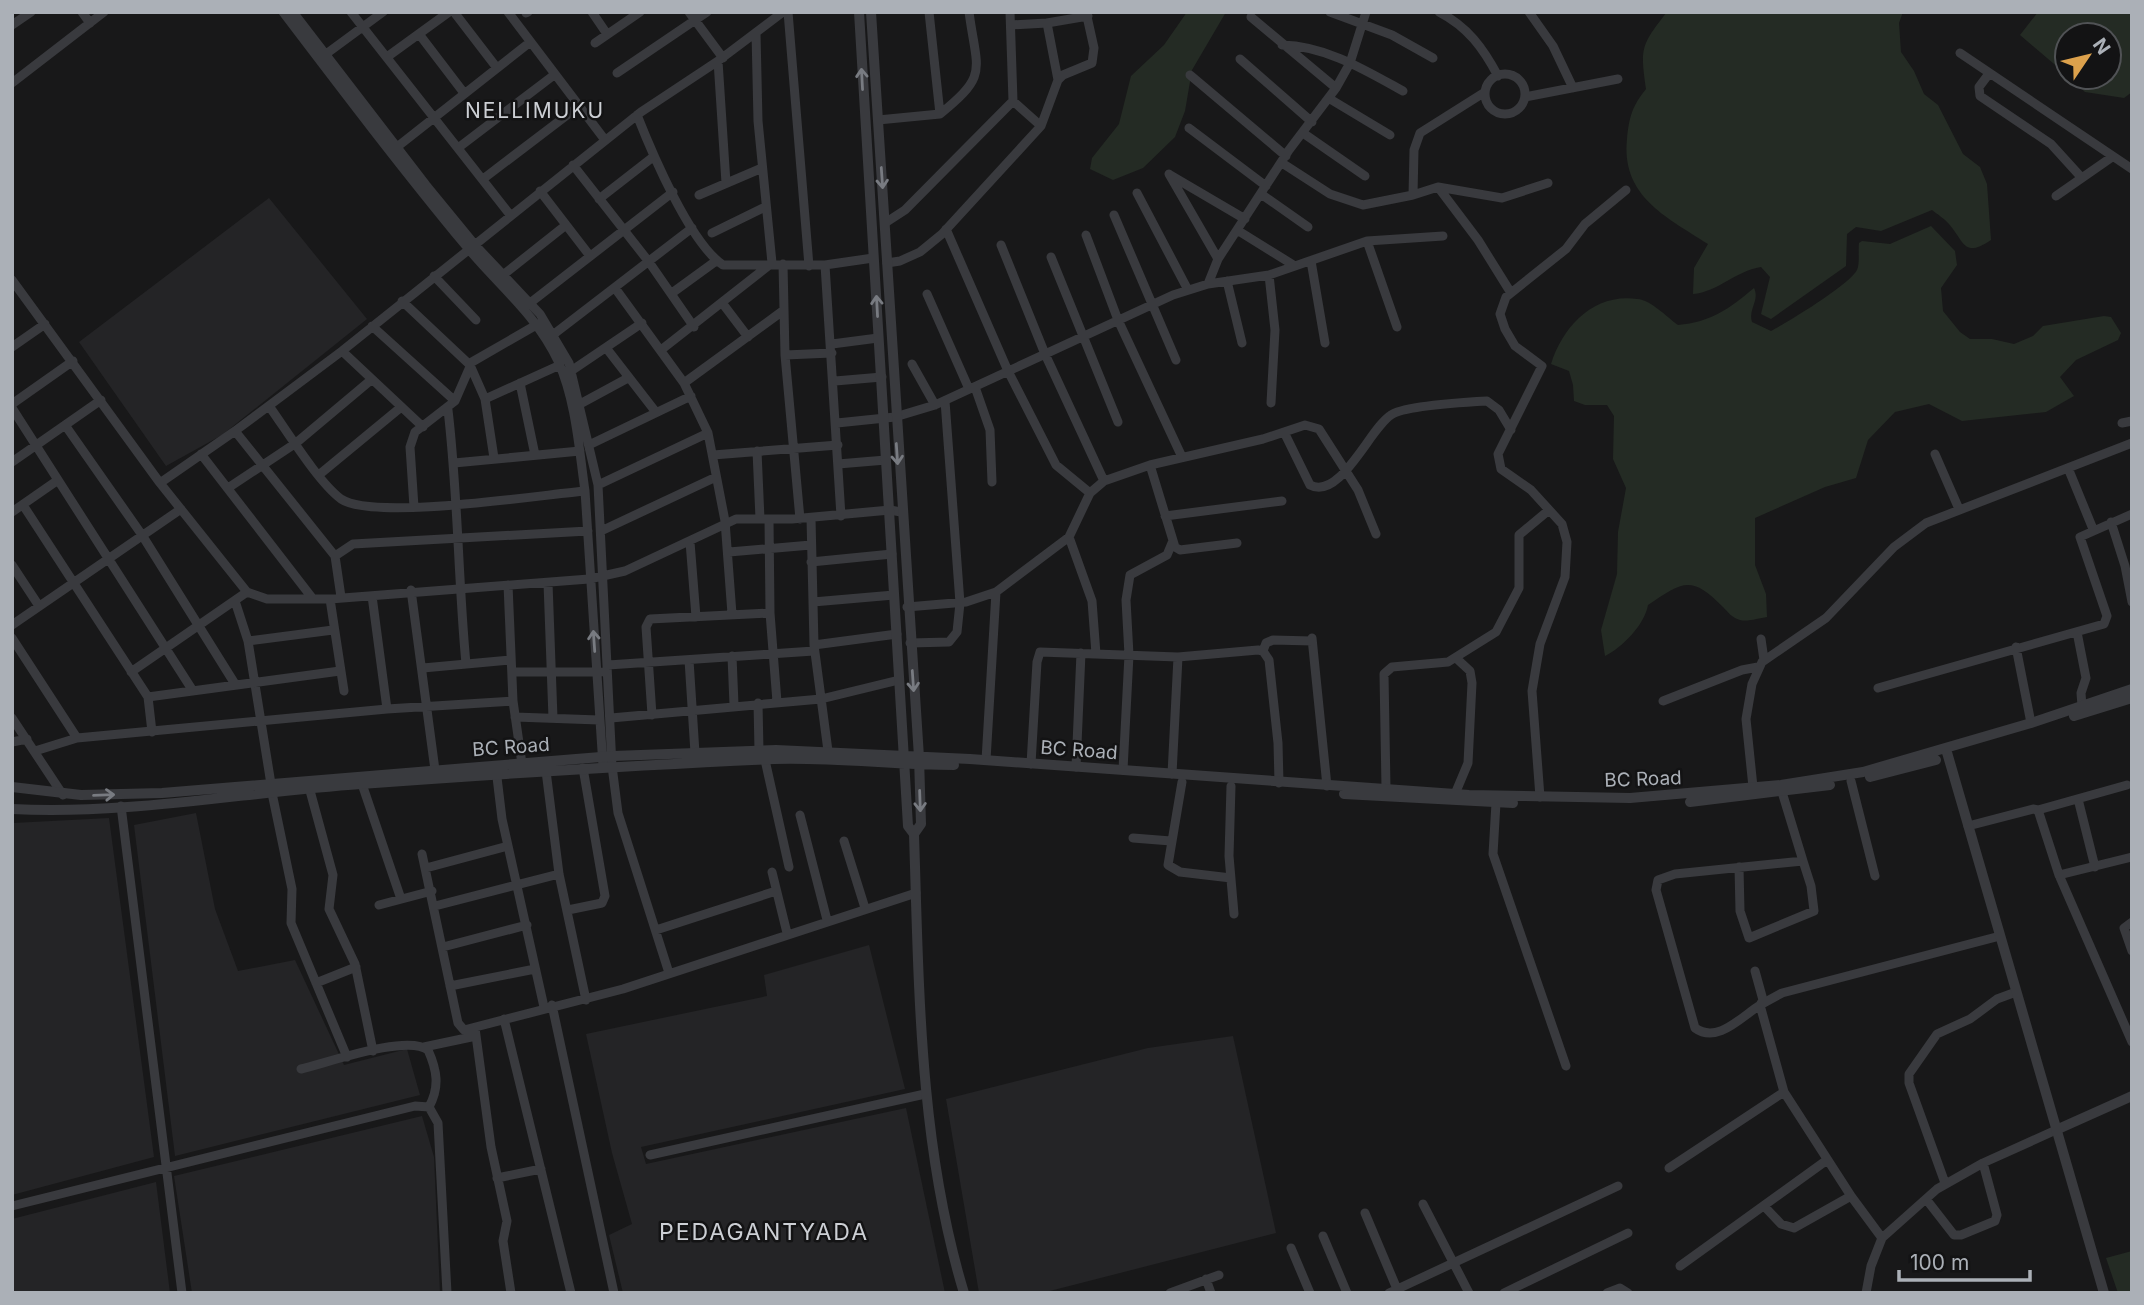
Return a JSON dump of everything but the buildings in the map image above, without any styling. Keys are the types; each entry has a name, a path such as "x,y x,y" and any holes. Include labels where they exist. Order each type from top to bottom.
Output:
{"street":[{"path":"82,12 90,23"},
{"path":"12,83 104,12"},
{"path":"283,12 473,248 538,324 560,365 580,451 585,491 596,671 607,762 624,839 669,973"},
{"path":"293,12 473,248 530,303 554,334 571,371 598,485 611,718 607,762"},
{"path":"351,12 512,216"},
{"path":"326,54 383,12"},
{"path":"387,57 449,12"},
{"path":"454,12 497,68"},
{"path":"592,12 607,34"},
{"path":"595,43 640,12"},
{"path":"618,73 692,16 707,12"},
{"path":"160,482 235,431 342,351 642,111 721,60 785,12"},
{"path":"785,12 809,266"},
{"path":"859,12 878,338 890,418 886,460 907,607 919,761 920,824 914,834 925,1094 940,1196 964,1293"},
{"path":"871,12 887,263 895,511 892,554 894,595 908,826 914,834"},
{"path":"929,12 940,114"},
{"path":"878,120 940,114 966,93 977,73 969,12"},
{"path":"885,223 905,210 1013,101 1010,12"},
{"path":"1330,12 1391,34 1433,58"},
{"path":"1208,284 1219,258 1237,230 1284,159 1330,99 1350,63 1366,12"},
{"path":"1439,12 1465,28 1498,76"},
{"path":"1529,12 1553,46 1573,88"},
{"path":"12,25 29,13"},
{"path":"508,13 605,140"},
{"path":"887,263 900,261 920,252 946,229 1041,126 1058,80 1063,75 1092,64 1095,58 1087,14 1048,23 1011,24"},
{"path":"692,16 721,60 726,183"},
{"path":"1251,17 1336,88"},
{"path":"1048,23 1058,80"},
{"path":"756,33 762,168 772,263"},
{"path":"419,34 464,93"},
{"path":"397,147 529,43"},
{"path":"1282,45 1303,45 1350,63 1403,91"},
{"path":"1960,53 1988,75 2042,107 2132,169"},
{"path":"1240,59 1312,122"},
{"path":"1413,195 1414,150 1420,133 1485,92 1490,81 1498,76 1508,74 1519,80 1525,97"},
{"path":"458,148 554,75"},
{"path":"1190,75 1284,159 1330,194 1353,202 1377,204 1438,187 1502,198 1548,183"},
{"path":"1988,75 1979,87 1980,96 2051,144 2081,177"},
{"path":"1485,92 1489,105 1500,113 1513,113 1525,97 1618,79"},
{"path":"1330,99 1390,135"},
{"path":"1013,101 1041,126"},
{"path":"482,179 579,106"},
{"path":"642,111 653,157 692,228 716,261 733,266 772,263 809,266 873,258"},
{"path":"1189,128 1308,227"},
{"path":"1303,133 1365,176"},
{"path":"599,199 653,157"},
{"path":"2056,196 2112,157"},
{"path":"573,165 649,261 694,327"},
{"path":"699,195 762,168"},
{"path":"1219,258 1169,174 1245,219"},
{"path":"1438,187 1478,240 1511,293"},
{"path":"1540,801 1532,691 1540,644 1565,577 1567,542 1562,524 1531,490 1501,469 1498,454 1542,366 1516,346 1504,329 1500,314 1506,297 1566,249 1585,224 1626,190"},
{"path":"540,191 590,256"},
{"path":"530,303 673,192"},
{"path":"1137,193 1188,290"},
{"path":"712,233 765,207"},
{"path":"1114,215 1176,360"},
{"path":"503,275 566,225"},
{"path":"554,334 692,228"},
{"path":"946,229 1008,371 1056,465 1090,493"},
{"path":"1237,230 1295,266"},
{"path":"1086,235 1118,320 1182,457"},
{"path":"837,423 890,418 940,403 1152,303 1188,290 1208,284 1269,275 1367,242 1443,236"},
{"path":"1367,242 1397,327"},
{"path":"1001,245 1045,354 1104,481"},
{"path":"1051,257 1081,337 1118,422"},
{"path":"672,293 716,261"},
{"path":"1311,261 1325,343"},
{"path":"661,350 694,327 772,263"},
{"path":"783,264 785,355 800,519"},
{"path":"825,265 835,381 841,516"},
{"path":"1269,275 1275,330 1271,403"},
{"path":"434,276 477,320"},
{"path":"12,280 160,482 247,592 267,599 372,596 411,590 548,583 604,577 625,571 690,542 725,521 800,519 895,511"},
{"path":"1227,281 1242,343"},
{"path":"615,288 684,383 708,433 725,521 732,614"},
{"path":"927,294 990,430 992,482"},
{"path":"402,301 470,365 485,399 495,458"},
{"path":"723,304 748,337"},
{"path":"684,383 784,310"},
{"path":"571,371 642,323"},
{"path":"12,347 45,324"},
{"path":"415,507 410,439 455,401 470,365 481,355 538,324"},
{"path":"372,326 455,401"},
{"path":"785,355 878,338"},
{"path":"607,349 655,411"},
{"path":"342,351 423,427"},
{"path":"73,361 12,406 193,691"},
{"path":"910,643 940,644 954,639 960,603 940,403 912,364"},
{"path":"485,399 560,365"},
{"path":"835,381 882,377"},
{"path":"580,404 628,378"},
{"path":"228,488 296,443 371,380"},
{"path":"520,383 535,455"},
{"path":"590,444 691,396"},
{"path":"12,462 101,400"},
{"path":"1284,432 1314,488 1332,483 1346,470 1385,420 1399,411 1487,401 1499,410 1511,430"},
{"path":"268,407 320,474 342,499 352,504 367,507 415,507 585,491"},
{"path":"320,474 400,408"},
{"path":"447,410 457,503 458,587 466,664"},
{"path":"65,425 142,535 235,684"},
{"path":"907,607 960,603 996,592 1069,537 1090,493 1104,481 1150,465 1305,425 1315,426 1346,470 1377,534"},
{"path":"235,431 335,556 341,597"},
{"path":"598,485 708,433"},
{"path":"1663,701 1761,664 1826,618 1894,547 1926,523 2132,443"},
{"path":"713,455 838,445"},
{"path":"454,463 580,451"},
{"path":"757,452 769,550 772,653 777,702"},
{"path":"201,454 313,598"},
{"path":"1935,454 1959,509"},
{"path":"838,464 886,460"},
{"path":"1150,465 1172,543 1180,550 1237,543"},
{"path":"2067,468 2093,530"},
{"path":"601,531 716,477"},
{"path":"12,512 58,480"},
{"path":"1165,516 1282,501"},
{"path":"23,505 148,697 152,732"},
{"path":"12,625 181,509"},
{"path":"1386,792 1384,674 1392,667 1441,663 1456,659 1496,632 1519,588 1518,535 1549,510"},
{"path":"1878,688 1930,676 2016,647 2100,626 2107,621 2080,541 2084,534 2132,514"},
{"path":"811,518 814,648 828,751"},
{"path":"2111,522 2125,566 2132,601"},
{"path":"335,556 353,544 588,531"},
{"path":"1069,537 1092,601 1096,654"},
{"path":"690,542 696,617"},
{"path":"1123,770 1126,600 1130,575 1167,555 1172,543"},
{"path":"729,552 811,545"},
{"path":"811,562 892,554"},
{"path":"12,565 39,606"},
{"path":"548,583 553,718"},
{"path":"508,585 513,701 522,764"},
{"path":"411,590 435,770"},
{"path":"131,672 200,628 247,592"},
{"path":"985,760 996,592"},
{"path":"813,602 894,595"},
{"path":"372,596 387,709"},
{"path":"330,598 344,691"},
{"path":"235,601 248,642 256,681 272,789 292,889 291,923 347,1057"},
{"path":"652,715 646,627 650,619 770,613"},
{"path":"248,642 333,630"},
{"path":"2077,632 2086,678 2081,693 2082,706"},
{"path":"512,672 596,671 649,663 814,648 897,634"},
{"path":"12,638 77,738"},
{"path":"1753,788 1746,719 1761,664 1761,639"},
{"path":"1275,785 1269,660 1264,651 1266,643 1273,640 1312,640 1327,786"},
{"path":"2016,647 2031,723"},
{"path":"1031,764 1038,655 1044,651 1178,657 1264,651"},
{"path":"1076,767 1081,653"},
{"path":"732,656 734,705"},
{"path":"1172,774 1178,657"},
{"path":"1455,794 1468,763 1472,683 1470,671 1456,659"},
{"path":"423,668 511,660"},
{"path":"689,660 695,753"},
{"path":"148,697 340,671"},
{"path":"611,718 692,708 821,699 900,680"},
{"name":"BC Road","path":"919,761 1231,786 1327,786 1496,803 1630,798 1753,788 1781,789 1863,772 1947,753 2132,689"},
{"name":"BC Road","path":"12,787 63,794 272,789 435,770 496,769 522,764 607,762 695,753 762,755 828,751 905,761 985,760 1172,774 1275,785 1540,801 1703,801 1851,781 2132,698"},
{"path":"35,751 77,738 387,709 513,701"},
{"path":"758,704 762,755 789,867"},
{"path":"515,717 600,720"},
{"path":"12,718 63,794"},
{"path":"12,742 27,739"},
{"path":"1947,753 2104,1293"},
{"path":"12,809 48,811 121,806 496,769 546,771 583,768 607,762 762,755 905,761"},
{"path":"568,910 602,903 605,896 583,768"},
{"path":"496,769 508,846 536,970 548,1006 610,1292"},
{"path":"546,771 559,874 586,1000"},
{"path":"1851,781 1875,876"},
{"path":"1182,782 1168,864 1171,869 1231,878"},
{"path":"362,784 401,899"},
{"path":"1968,826 2127,785"},
{"path":"1231,786 1231,878 1234,914"},
{"path":"309,787 333,875 329,909 356,967 373,1051"},
{"path":"1740,867 1740,911 1749,938 1814,911 1811,886 1781,789"},
{"path":"2078,799 2095,867"},
{"path":"1496,803 1493,854 1566,1066"},
{"path":"121,806 182,1293"},
{"path":"2038,810 2059,875 2132,1042"},
{"path":"800,815 827,919"},
{"path":"1133,838 1171,841"},
{"path":"844,841 865,908"},
{"path":"426,868 508,846"},
{"path":"422,854 458,1023 464,1030 475,1032"},
{"path":"2059,875 2132,857"},
{"path":"1803,861 1665,876 1658,880 1656,890 1695,1028 1705,1035 1714,1035 1782,993 2000,936"},
{"path":"772,872 787,933"},
{"path":"435,906 559,874"},
{"path":"380,905 432,891"},
{"path":"656,930 776,891"},
{"path":"301,1069 407,1044 425,1047 475,1032 503,1019 548,1006 586,1000 827,919 916,893"},
{"path":"2132,922 2124,928 2132,951"},
{"path":"443,947 527,925"},
{"path":"316,983 356,967"},
{"path":"450,986 536,970"},
{"path":"1755,971 1763,1000 1760,1005 1784,1092 1851,1196 1882,1238"},
{"path":"1945,1183 1909,1083 1909,1074 1937,1034 1970,1019 1997,999 2016,992"},
{"path":"503,1019 571,1293"},
{"path":"475,1032 497,1178 507,1221 503,1241 511,1293"},
{"path":"425,1047 431,1057 437,1085 429,1107 438,1123 447,1293"},
{"path":"1669,1168 1784,1092"},
{"path":"650,1155 925,1094"},
{"path":"1866,1293 1868,1276 1882,1238 1945,1183 1983,1163 2132,1096"},
{"path":"12,1206 415,1106 429,1107"},
{"path":"1680,1266 1828,1160"},
{"path":"1926,1199 1950,1233 1957,1236 1995,1221 1997,1215 1983,1163"},
{"path":"497,1178 541,1169"},
{"path":"1365,1213 1393,1291 1618,1186"},
{"path":"1764,1206 1781,1224 1794,1228 1851,1196"},
{"path":"1423,1203 1469,1293"},
{"path":"1504,1293 1628,1233"},
{"path":"1323,1236 1348,1293"},
{"path":"1291,1248 1310,1293"},
{"path":"1170,1293 1219,1275"},
{"path":"1206,1279 1211,1293"},
{"path":"1607,1293 1620,1288 1628,1293"}],"shaded area":[{"path":"1187,12 1226,12 1192,70 1185,111 1175,137 1143,168 1113,180 1090,169 1092,158 1119,124 1131,76 1164,45"},
{"path":"1667,12 1903,12 1899,23 1901,52 1914,71 1924,94 1938,105 1963,154 1980,167 1987,184 1991,240 1975,248 1966,246 1947,222 1932,210 1881,231 1856,227 1847,234 1846,266 1771,319 1761,314 1770,277 1761,267 1711,290 1693,294 1694,268 1708,244 1650,203 1631,176 1627,159 1630,118 1646,89 1644,48"},
{"path":"2038,12 2132,12 2132,92 2124,98 2084,91 2123,91 2123,21 2053,21 2053,63 2020,35"},
{"path":"269,198 367,319 222,435 166,466 79,342"},
{"path":"1931,226 1955,251 1957,265 1941,288 1943,311 1960,332 1970,339 1992,339 2014,344 2033,336 2043,326 2104,316 2111,317 2121,333 2118,340 2076,360 2060,377 2074,396 2046,412 1962,421 1929,404 1895,412 1868,440 1856,478 1825,487 1755,518 1755,565 1766,594 1767,617 1746,621 1737,619 1703,590 1686,585 1670,591 1648,605 1632,635 1605,656 1601,630 1617,574 1618,532 1626,488 1613,459 1614,416 1607,405 1585,405 1574,401 1569,371 1551,364 1563,337 1572,325 1594,307 1621,299 1642,300 1678,325 1700,321 1719,313 1754,288 1756,297 1751,313 1752,322 1771,331 1817,303 1852,277 1858,267 1859,243 1862,241 1890,244"},
{"path":"196,813 215,909 238,971 295,960 344,1065 407,1049 420,1095 175,1156 134,825"},
{"path":"109,818 154,1157 12,1195 13,823"},
{"path":"869,945 905,1089 641,1147 646,1164 906,1108 945,1293 623,1293 609,1235 632,1224 612,1153 586,1034 767,996 764,975"},
{"path":"1233,1036 1276,1233 1042,1293 979,1293 946,1099 1148,1048"},
{"path":"422,1116 434,1157 440,1293 192,1293 174,1176"},
{"path":"156,1182 170,1293 12,1293 12,1219"},
{"path":"2132,1251 2132,1293 2118,1293 2106,1258"}],"district":[{"name":"NELLIMUKU","path":"535,110"},
{"name":"PEDAGANTYADA","path":"764,1232"}]}
